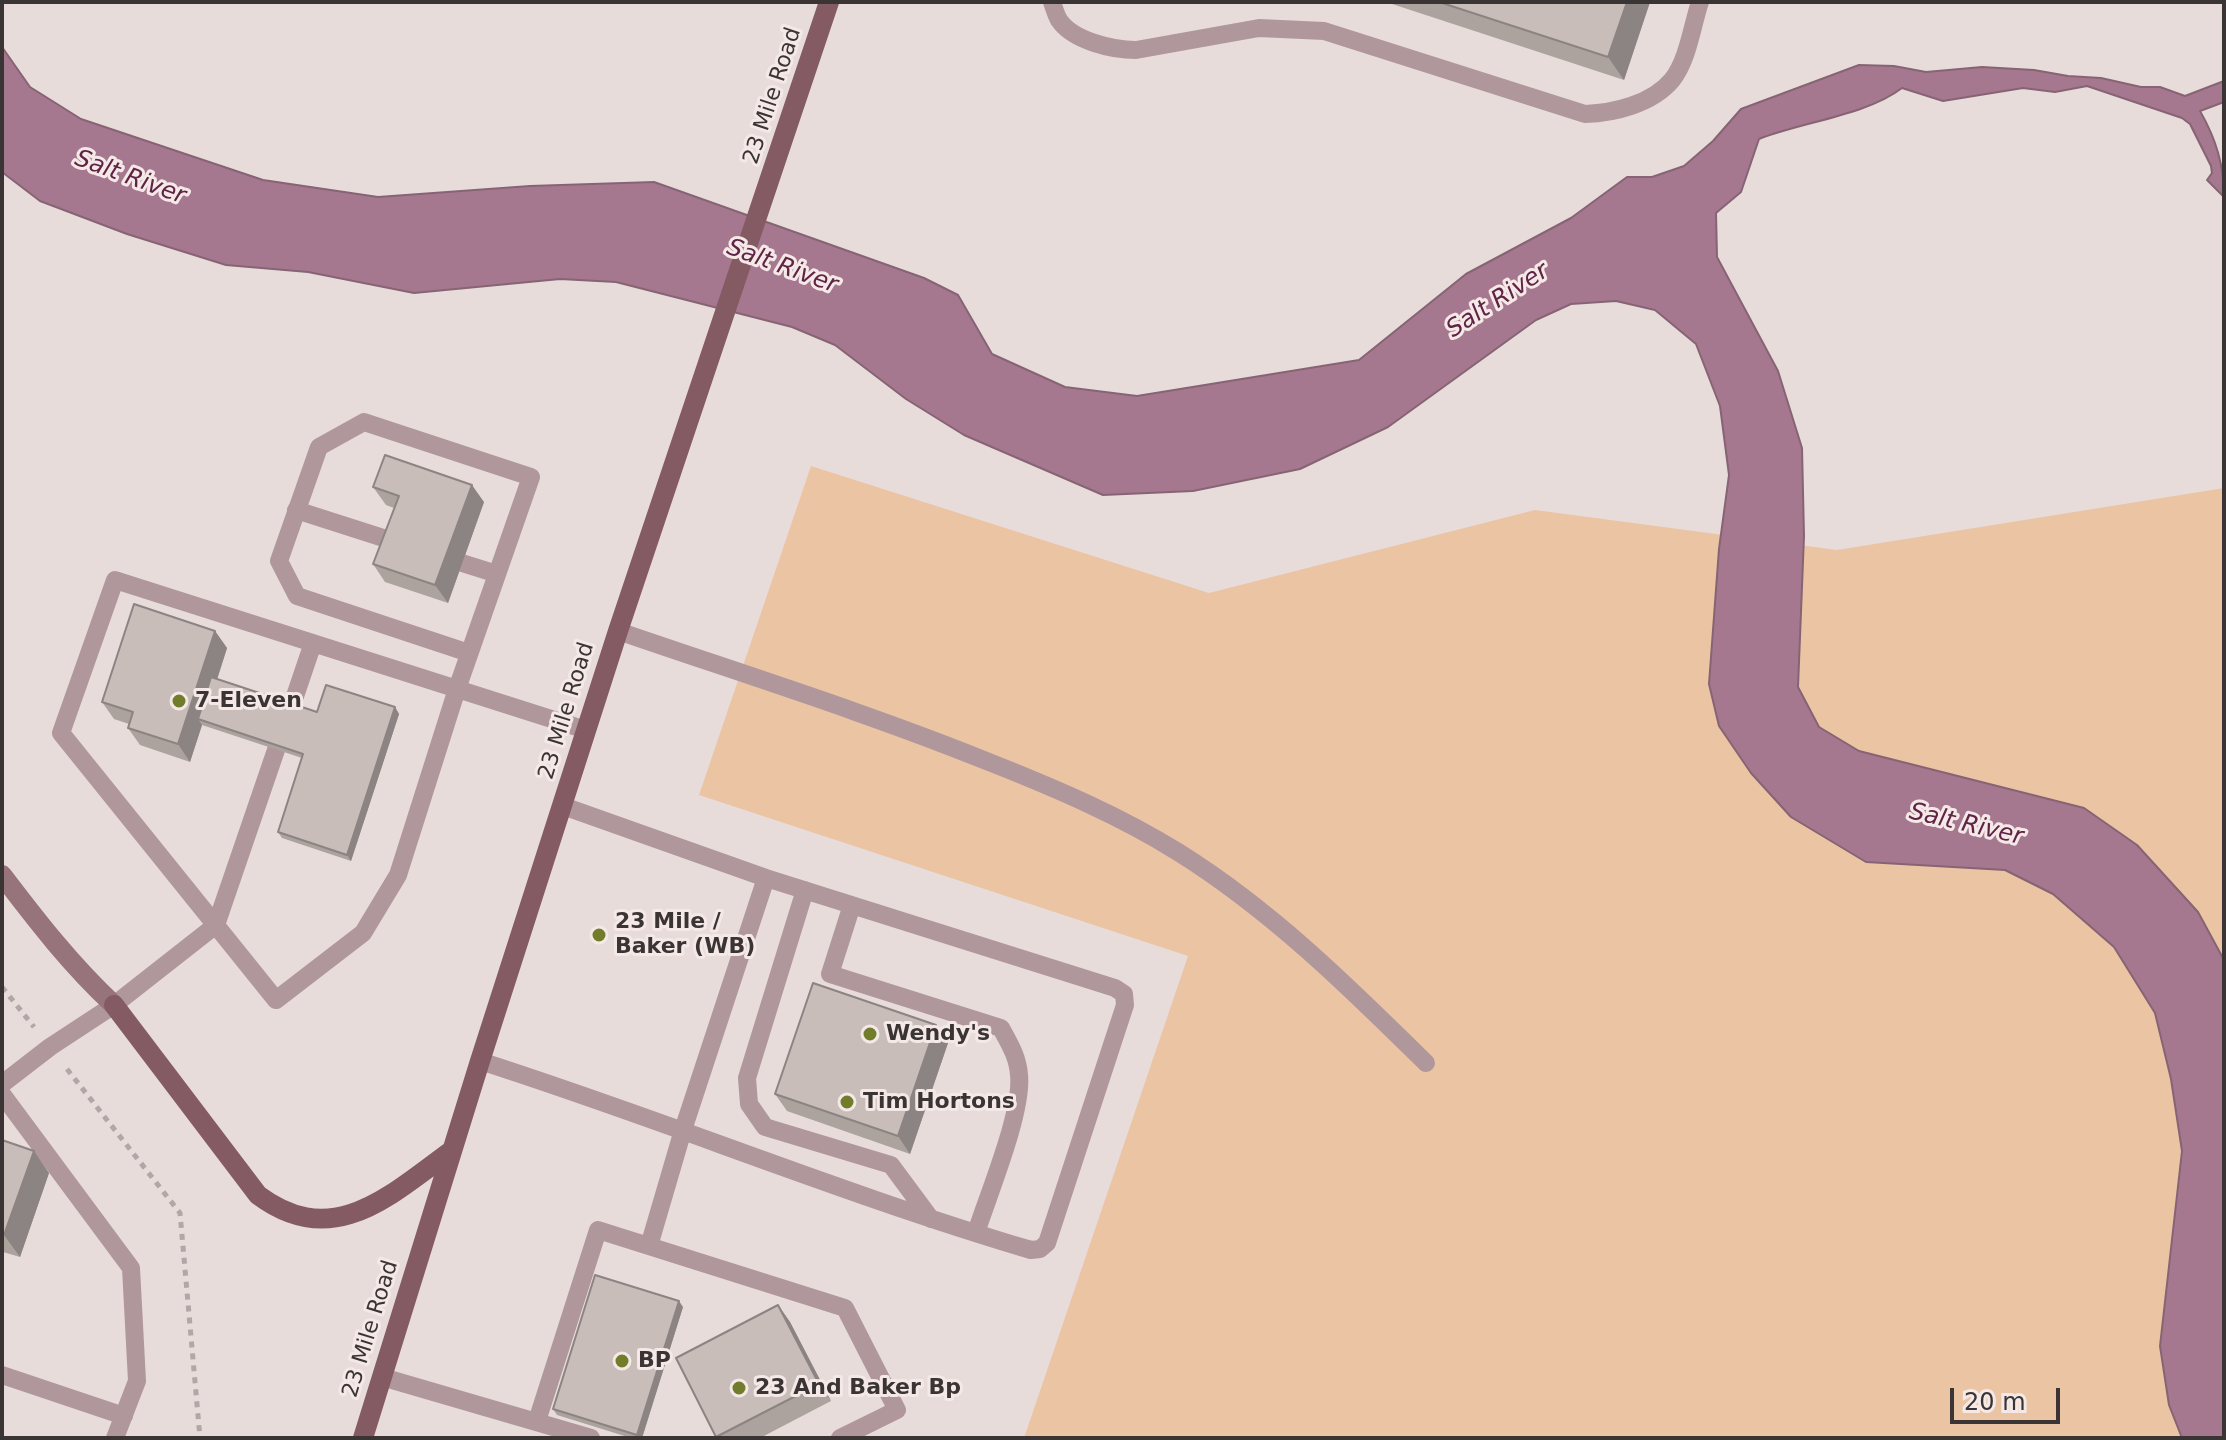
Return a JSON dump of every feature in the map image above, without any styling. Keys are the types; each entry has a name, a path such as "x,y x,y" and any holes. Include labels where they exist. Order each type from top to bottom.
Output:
{"main road":[{"name":"23 Mile Road","path":"363,1438 451,1151 618,631 829,2"},
{"path":"114,1005 258,1195 293,1215 328,1220 356,1214 385,1199 451,1151"}],"street":[{"path":"2,875 55,945 82,976 114,1005"}],"lane":[{"path":"1052,2 1060,22 1098,45 1120,50 1136,50 1259,28 1324,31 1585,114 1608,114 1654,94 1671,80 1681,61 1700,2"},
{"path":"469,653 297,596 279,561 319,447 364,422 531,477 469,653 457,689 398,875 363,933 276,1000 61,733 115,580 457,689 586,730"},
{"path":"296,510 399,543"},
{"path":"462,563 497,574"},
{"path":"618,631 949,746 1042,783 1122,820 1178,852 1256,907 1336,974 1426,1063"},
{"path":"291,708 313,643"},
{"path":"2,1084 50,1047 114,1005 216,925 276,750"},
{"path":"480,1061 931,1219 1031,1250 1040,1249 1047,1243 1125,1005 1124,994 1115,988 766,878 563,806"},
{"path":"649,1246 683,1130 766,878"},
{"path":"805,890 747,1078 749,1104 765,1127 891,1165 931,1219"},
{"path":"852,905 830,974 1001,1028 1015,1055 1020,1076 1018,1103 976,1233"},
{"path":"2,1094 131,1268 137,1381 115,1438"},
{"path":"537,1421 598,1230 845,1308 897,1410 840,1438"},
{"path":"2,1375 124,1416"},
{"path":"382,1377 591,1438"}],"path":[{"path":"2,987 180,1213 200,1438"}],"shaded area":[{"path":"811,466 1209,593 1535,510 1837,550 2224,488 2224,1438 1024,1438 1188,956 699,795"}],"water":[{"name":"Salt River","path":"2,47 30,87 81,119 263,180 378,197 530,186 654,182 924,278 958,295 992,354 1065,387 1137,396 1359,360 1466,274 1571,218 1627,177 1652,177 1684,166 1713,141 1741,109 1859,65 1894,66 1926,72 1982,67 2034,70 2101,78 2141,87 2160,87 2185,96 2224,81 2224,102 2200,111 2218,152 2224,197 2207,180 2212,173 2211,166 2190,124 2182,118 2087,86 2055,92 2023,88 1943,101 1902,88 1853,112 1759,139 1741,192 1716,213 1717,257 1778,371 1802,448 1804,536 1798,687 1819,727 1859,751 2084,808 2137,845 2198,912 2224,960 2224,1438 2182,1438 2169,1405 2160,1346 2182,1151 2171,1079 2155,1013 2114,947 2053,894 2005,870 1866,862 1791,817 1751,773 1719,726 1709,684 1719,549 1729,475 1720,406 1696,344 1655,310 1616,301 1571,304 1536,320 1388,427 1300,469 1193,491 1103,495 964,435 906,399 835,345 792,327 616,282 560,279 414,293 308,272 226,265 127,234 40,201 2,172"}],"building":[{"path":"1439,2 1627,2 1608,57"},
{"path":"385,455 472,485 435,585 373,564 399,496 373,487"},
{"path":"134,604 215,631 178,744 128,728 133,712 102,702"},
{"path":"211,677 317,712 326,685 395,707 347,855 278,832 303,754 198,719"},
{"path":"813,983 936,1025 898,1136 775,1094"},
{"path":"2,1140 34,1151 4,1235 2,1234"},
{"path":"595,1275 679,1301 637,1435 553,1409"},
{"path":"778,1305 819,1384 716,1437 676,1358"}],"place":[{"name":"7-Eleven","path":"179,701"},
{"name":"23 Mile / Baker (WB)","path":"599,935"},
{"name":"Wendy's","path":"870,1034"},
{"name":"Tim Hortons","path":"847,1102"},
{"name":"BP","path":"622,1361"},
{"name":"23 And Baker Bp","path":"739,1388"}]}
